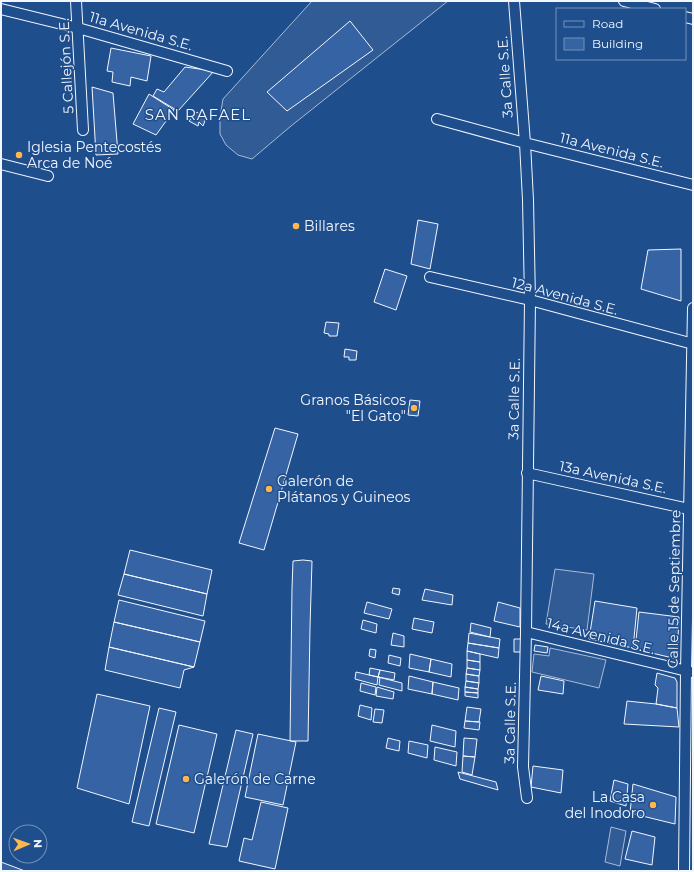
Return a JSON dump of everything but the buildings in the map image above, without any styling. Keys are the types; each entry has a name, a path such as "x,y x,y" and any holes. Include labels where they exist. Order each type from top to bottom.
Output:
{"street":[{"name":"5 Callejón S.E.","path":"76,1 83,130"},
{"name":"3a Calle S.E.","path":"514,1 525,143 530,300 523,767 527,798"},
{"path":"624,1 651,8"},
{"name":"11a Avenida S.E.","path":"1,8 78,28 227,71"},
{"name":"11a Avenida S.E.","path":"437,119 525,143 693,185"},
{"path":"1,164 48,176"},
{"name":"12a Avenida S.E.","path":"430,277 530,300 693,344"},
{"name":"Calle 15 de Septiembre","path":"684,871 689,837 693,308"},
{"name":"13a Avenida S.E.","path":"527,473 691,509"},
{"name":"14a Avenida S.E.","path":"526,632 690,672"}],"shaded area":[{"path":"312,1 448,1 291,126 252,159 238,155 226,145 220,134 220,117 223,99"},
{"path":"555,569 594,574 587,630 546,624"},
{"path":"550,648 606,660 599,688 532,672 534,654 549,656"},
{"path":"611,827 626,831 620,866 605,862"}],"place":[{"name":"Iglesia Pentecostés Arca de Noé","path":"19,155"},
{"name":"Billares","path":"296,226"},
{"name":"Granos Básicos \"El Gato\"","path":"414,408"},
{"name":"Galerón de Plátanos y Guineos","path":"269,489"},
{"name":"Galerón de Carne","path":"186,779"},
{"name":"La Casa del Inodoro","path":"653,805"}],"district":[{"name":"SAN RAFAEL","path":"198,114"}]}
